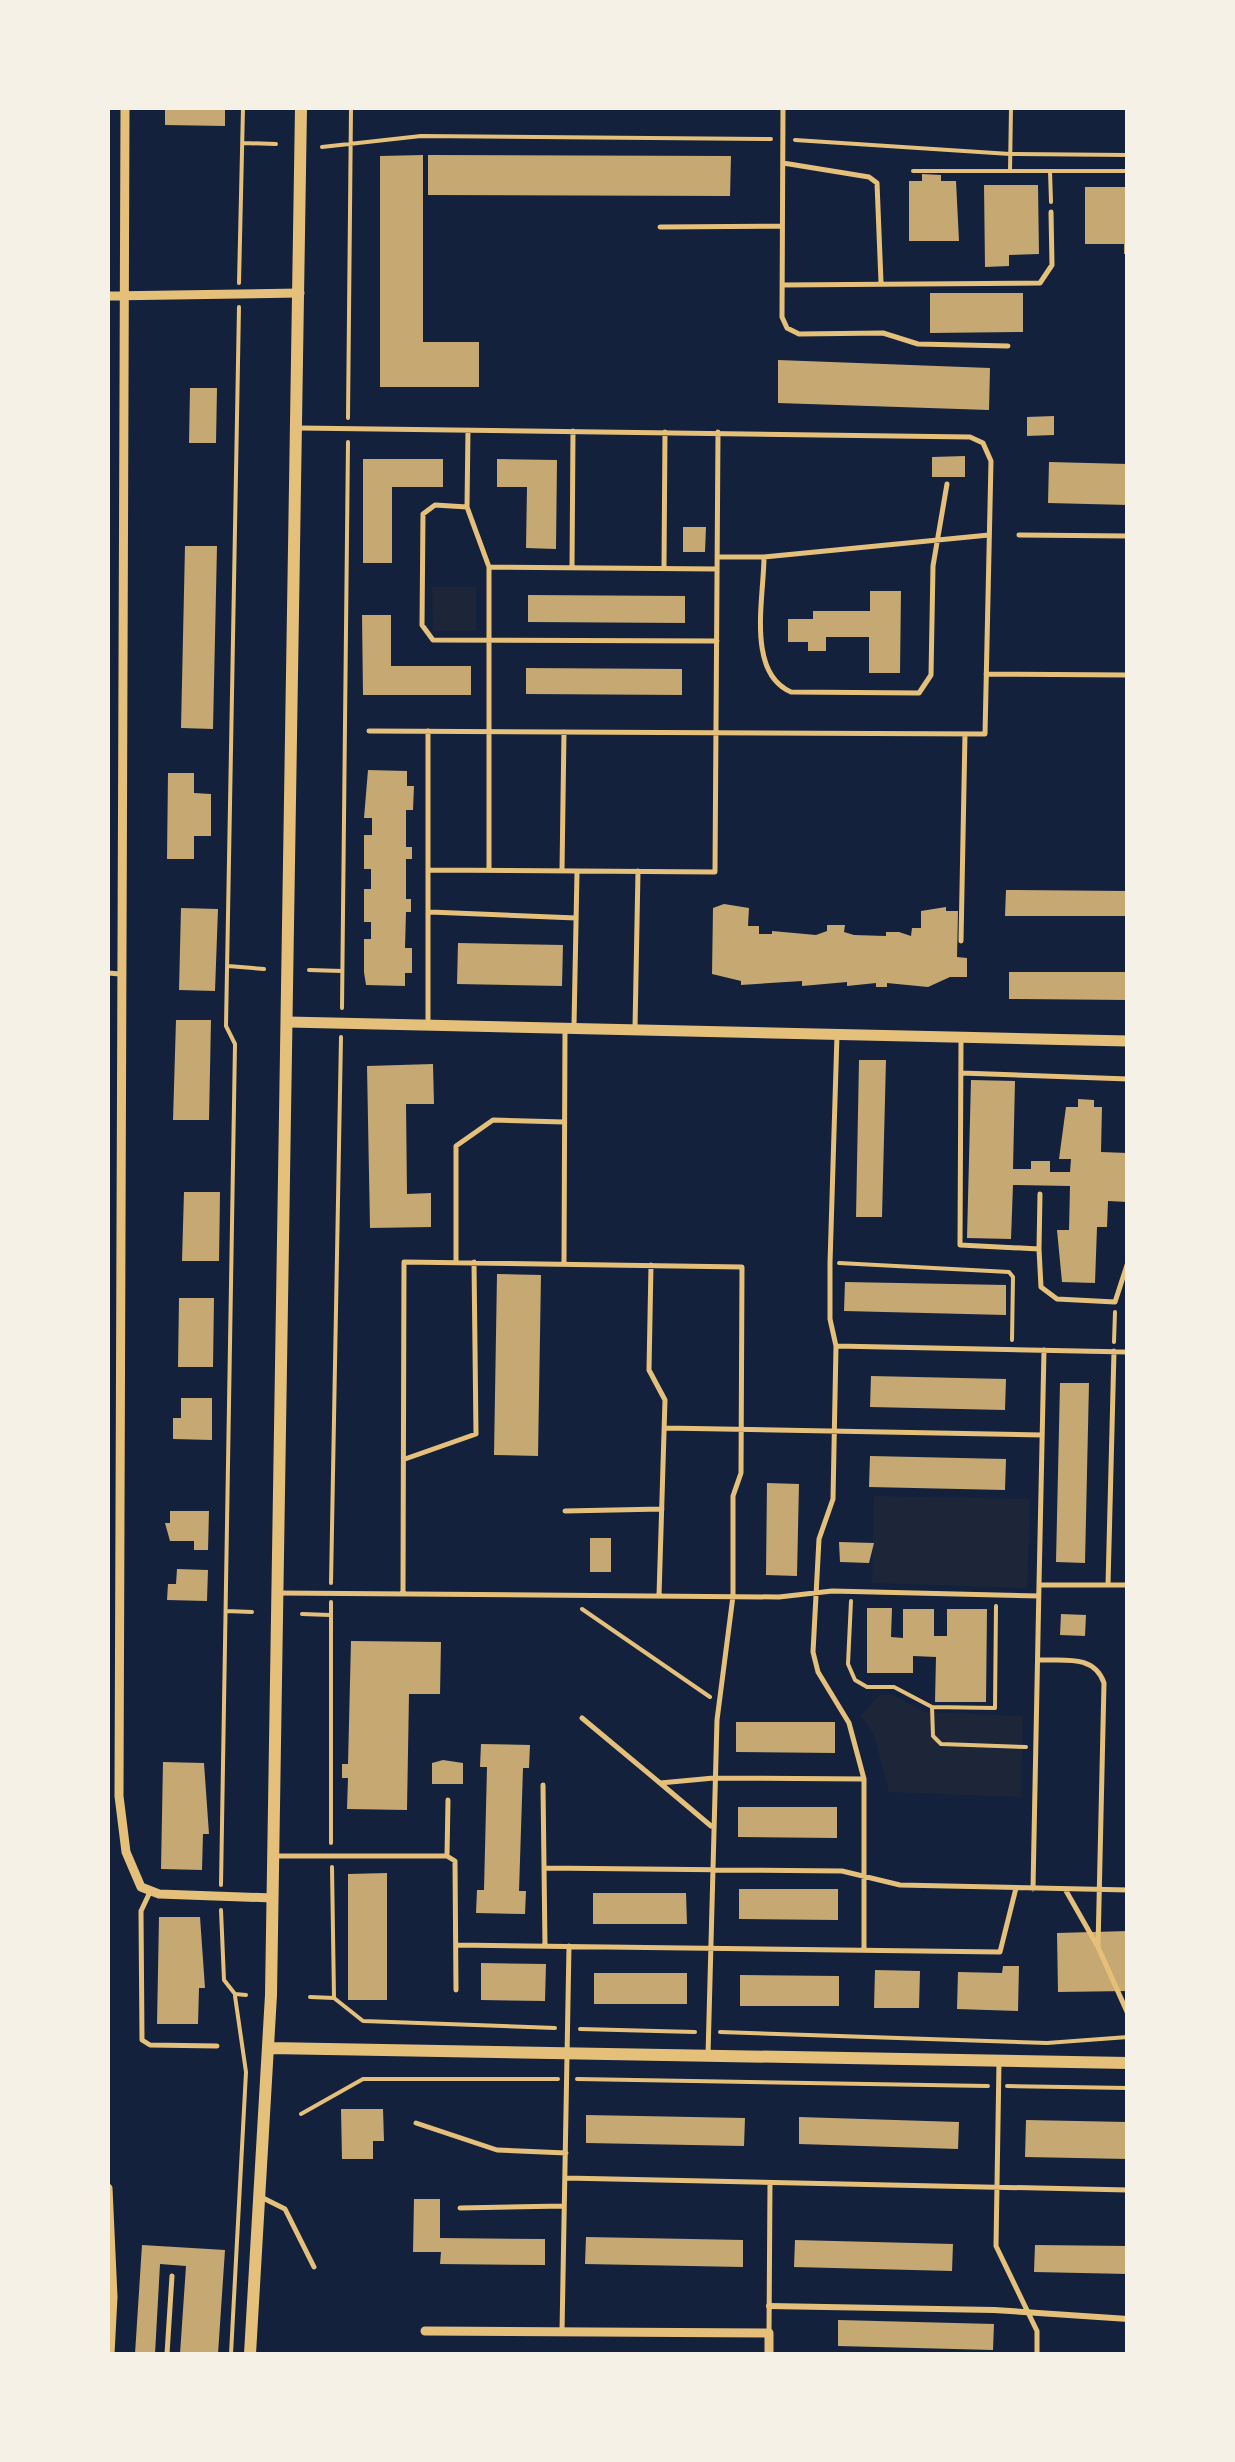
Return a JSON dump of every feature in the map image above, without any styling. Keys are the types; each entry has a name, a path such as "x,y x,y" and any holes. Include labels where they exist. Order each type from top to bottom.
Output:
{"main road":[{"path":"250,2354 270,2048 302,108"},
{"path":"270,2048 1128,2063"}],"street":[{"path":"126,108 120,974 122,1818 130,1868 150,1892 272,1898"},
{"path":"108,296 300,292"},
{"path":"288,1022 1128,1041"},
{"path":"108,1822 122,1818"},
{"path":"108,2188 113,2297 110,2354"},
{"path":"769,2306 994,2310 1128,2320"},
{"path":"425,2331 769,2333 769,2354"}],"lane":[{"path":"783,108 782,318 787,328 799,334 883,333 918,344 1008,346"},
{"path":"782,163 869,177 877,184 881,282"},
{"path":"782,285 1040,283 1052,266 1051,212"},
{"path":"660,227 782,226"},
{"path":"299,428 970,437 983,442 991,461 986,734 370,730"},
{"path":"468,430 467,507 489,567 489,870"},
{"path":"572,568 573,431"},
{"path":"664,568 666,432"},
{"path":"430,870 715,872 718,432"},
{"path":"764,557 764,664 778,687 790,692 908,696 920,692 931,675 933,566 946,484"},
{"path":"467,507 434,506 424,514 422,626 433,640 717,641"},
{"path":"718,557 764,557 989,535"},
{"path":"1019,535 1128,536"},
{"path":"489,567 717,569"},
{"path":"986,674 1128,675"},
{"path":"428,731 428,1025"},
{"path":"562,870 564,732"},
{"path":"962,941 965,734"},
{"path":"564,1264 564,1122 577,871"},
{"path":"635,1030 638,871"},
{"path":"430,912 576,918"},
{"path":"108,973 120,974"},
{"path":"837,1035 830,1263 830,1319 836,1346 833,1499 818,1539 815,1664 849,1722 864,1779 864,1950"},
{"path":"962,1038 956,1238 960,1245 968,1247 1039,1249"},
{"path":"960,1073 1128,1079"},
{"path":"456,1262 456,1146 493,1120 564,1122"},
{"path":"1040,1194 1038,1277 1050,1296 1115,1302 1128,1262"},
{"path":"403,1594 404,1262 742,1267 741,1473 733,1496 732,1596 718,1702 708,2054"},
{"path":"404,1460 476,1434 474,1262"},
{"path":"651,1266 649,1370 665,1400 660,1596"},
{"path":"836,1346 1128,1352"},
{"path":"1033,1889 1044,1350"},
{"path":"1108,1585 1114,1352"},
{"path":"665,1428 1042,1435"},
{"path":"565,1510 663,1510"},
{"path":"1039,1585 1128,1585"},
{"path":"278,1593 732,1596 851,1591 1039,1596"},
{"path":"1038,1660 1088,1662 1100,1670 1104,1682 1098,1947"},
{"path":"582,1718 713,1828"},
{"path":"660,1783 714,1778 864,1779"},
{"path":"544,1785 544,1946"},
{"path":"448,1800 447,1856 458,1870 456,1990"},
{"path":"273,1856 447,1856"},
{"path":"544,1868 842,1871 900,1885 1128,1890"},
{"path":"457,1945 1000,1952 1016,1888"},
{"path":"1065,1890 1098,1947 1128,2014"},
{"path":"150,1892 142,1911 142,2040 150,2045 217,2046"},
{"path":"562,2332 569,1946"},
{"path":"999,2061 999,2258 1030,2315 1037,2354"},
{"path":"416,2122 497,2150 566,2153"},
{"path":"565,2178 1128,2190"},
{"path":"769,2333 770,2183"},
{"path":"260,2197 285,2209 314,2267"},
{"path":"460,2208 564,2206"},
{"path":"167,2354 172,2276"}],"path":[{"path":"231,2354 246,2072 235,1994 224,1980 221,1896 235,1044 226,1026 243,108"},
{"path":"334,1998 330,1615 342,1023 351,108"},
{"path":"1010,171 1011,108"},
{"path":"322,147 421,136 783,140 1010,154 1128,155"},
{"path":"243,143 276,144"},
{"path":"1050,170 1051,212"},
{"path":"912,171 1128,171"},
{"path":"228,966 264,969"},
{"path":"309,970 342,971"},
{"path":"830,1263 1009,1272 1013,1278 1012,1350"},
{"path":"1114,1352 1115,1302"},
{"path":"851,1591 848,1664 855,1680 868,1687 894,1687 932,1707 995,1708 996,1595"},
{"path":"563,1595 718,1702"},
{"path":"226,1611 252,1612"},
{"path":"302,1614 330,1615"},
{"path":"932,1707 933,1736 941,1744 1036,1748"},
{"path":"235,1994 246,1995"},
{"path":"310,1997 334,1998 363,2022 1047,2043 1128,2037"},
{"path":"301,2114 364,2079 1128,2088"}],"shaded area":[{"path":"432,587 476,587 476,631 433,631"},
{"path":"874,1496 1030,1499 1027,1588 872,1583"},
{"path":"891,1694 925,1712 1023,1716 1021,1797 889,1792 874,1735 861,1715 879,1695"}],"building":[{"path":"225,108 225,126 165,125 165,110"},
{"path":"423,155 423,342 479,342 479,387 380,387 380,156"},
{"path":"428,155 731,156 730,196 428,195"},
{"path":"922,174 941,175 941,181 956,181 959,241 909,241 909,181 922,181"},
{"path":"984,185 1038,185 1039,254 1009,255 1009,266 985,267"},
{"path":"1085,187 1128,187 1128,254 1124,254 1124,244 1085,244"},
{"path":"930,293 1023,293 1023,332 930,333"},
{"path":"778,360 990,368 989,410 778,403"},
{"path":"190,388 217,388 216,443 189,443"},
{"path":"1054,416 1054,435 1027,436 1027,417"},
{"path":"965,456 965,477 932,477 932,457"},
{"path":"363,459 443,459 443,487 392,487 392,563 363,563"},
{"path":"497,459 557,460 556,549 526,548 527,487 497,487"},
{"path":"1049,462 1128,464 1128,505 1048,503"},
{"path":"683,527 706,527 705,552 683,552"},
{"path":"185,546 217,546 213,729 181,728"},
{"path":"870,591 901,591 900,673 869,673 869,637 826,637 826,651 808,651 808,642 788,642 788,619 813,619 813,611 870,611"},
{"path":"528,595 685,596 685,623 528,622"},
{"path":"362,615 391,615 391,666 471,666 471,695 363,695"},
{"path":"526,668 682,669 682,695 526,694"},
{"path":"368,770 407,771 407,786 414,786 413,810 406,810 406,847 412,847 412,859 406,859 406,899 411,899 411,912 406,912 405,948 412,948 412,973 405,973 405,986 366,985 364,939 371,939 371,922 364,922 364,889 371,889 371,869 364,869 364,835 372,835 372,818 364,818"},
{"path":"168,773 194,773 194,793 211,794 211,836 194,836 194,859 167,859"},
{"path":"1006,890 1128,891 1128,916 1005,916"},
{"path":"724,904 749,908 748,926 759,926 759,934 772,931 816,935 827,931 827,925 845,925 844,932 854,935 886,936 886,932 899,932 911,936 912,928 921,928 921,911 946,907 946,911 958,911 957,957 967,958 967,977 950,977 928,987 887,983 887,987 876,987 876,983 847,986 847,982 802,986 802,981 741,985 741,981 712,974 713,908"},
{"path":"181,908 218,909 215,991 179,990"},
{"path":"458,943 563,945 562,986 457,984"},
{"path":"1009,972 1128,972 1128,1000 1009,999"},
{"path":"176,1020 211,1020 209,1120 173,1120"},
{"path":"859,1060 886,1060 882,1217 856,1217"},
{"path":"433,1064 434,1104 406,1104 407,1194 431,1193 431,1227 370,1228 367,1066"},
{"path":"971,1080 1015,1081 1013,1169 1031,1169 1031,1161 1050,1161 1050,1172 1070,1172 1071,1159 1059,1159 1066,1107 1078,1107 1078,1099 1094,1100 1094,1107 1102,1107 1101,1152 1128,1153 1128,1202 1108,1201 1107,1227 1097,1227 1095,1283 1062,1282 1057,1230 1069,1230 1070,1186 1013,1185 1011,1239 967,1238"},
{"path":"184,1192 220,1192 219,1261 182,1261"},
{"path":"497,1274 541,1275 538,1456 494,1455"},
{"path":"845,1282 1006,1285 1006,1315 844,1311"},
{"path":"179,1298 214,1298 213,1367 178,1367"},
{"path":"871,1376 1006,1379 1005,1410 870,1407"},
{"path":"1060,1383 1089,1383 1085,1563 1056,1562"},
{"path":"181,1398 212,1398 212,1440 173,1439 173,1418 181,1418"},
{"path":"870,1456 1006,1459 1005,1490 869,1487"},
{"path":"767,1483 799,1484 797,1576 766,1575"},
{"path":"170,1511 209,1511 208,1550 194,1550 194,1541 170,1541 165,1523 170,1523"},
{"path":"590,1538 611,1538 611,1572 590,1572"},
{"path":"839,1542 874,1543 869,1563 840,1562"},
{"path":"177,1569 208,1570 207,1601 167,1600 168,1584 176,1584"},
{"path":"867,1608 892,1608 891,1637 903,1638 903,1609 934,1609 934,1636 947,1636 947,1609 987,1609 986,1702 935,1702 936,1657 913,1656 913,1673 867,1673"},
{"path":"1061,1614 1086,1615 1085,1636 1060,1635"},
{"path":"351,1641 441,1642 440,1694 409,1694 407,1810 347,1809 348,1778 342,1778 342,1764 348,1764"},
{"path":"736,1722 835,1722 835,1753 736,1752"},
{"path":"481,1744 530,1745 529,1768 523,1768 519,1891 526,1891 525,1914 476,1913 477,1890 484,1890 487,1767 480,1767"},
{"path":"163,1762 204,1763 209,1834 203,1834 202,1870 161,1869"},
{"path":"432,1763 463,1763 463,1784 432,1784"},
{"path":"738,1807 837,1807 837,1838 738,1837"},
{"path":"387,1873 387,2000 348,2000 348,1874"},
{"path":"739,1889 838,1889 838,1920 739,1919"},
{"path":"593,1893 686,1893 687,1924 593,1924"},
{"path":"159,1917 200,1917 205,1988 199,1988 198,2024 157,2024"},
{"path":"1128,1931 1128,1991 1058,1992 1057,1933"},
{"path":"481,1963 546,1964 545,2001 481,2000"},
{"path":"1003,1966 1019,1966 1018,2011 957,2009 958,1972 1002,1973"},
{"path":"875,1970 920,1971 919,2008 874,2008"},
{"path":"594,1973 687,1973 687,2004 594,2004"},
{"path":"740,1975 839,1976 839,2006 740,2006"},
{"path":"341,2109 383,2109 384,2141 373,2141 373,2159 342,2159"},
{"path":"586,2115 745,2118 744,2146 586,2143"},
{"path":"799,2117 959,2122 958,2149 799,2144"},
{"path":"1026,2120 1128,2122 1128,2159 1025,2157"},
{"path":"414,2199 440,2199 440,2238 545,2239 545,2265 440,2264 441,2252 413,2252"},
{"path":"586,2237 743,2240 743,2267 585,2264"},
{"path":"795,2240 953,2244 952,2271 794,2267"},
{"path":"142,2245 225,2250 218,2354 180,2354 186,2266 160,2264 155,2354 135,2354"},
{"path":"1035,2245 1128,2246 1128,2274 1034,2272"},
{"path":"838,2320 994,2324 993,2350 838,2346"}]}
